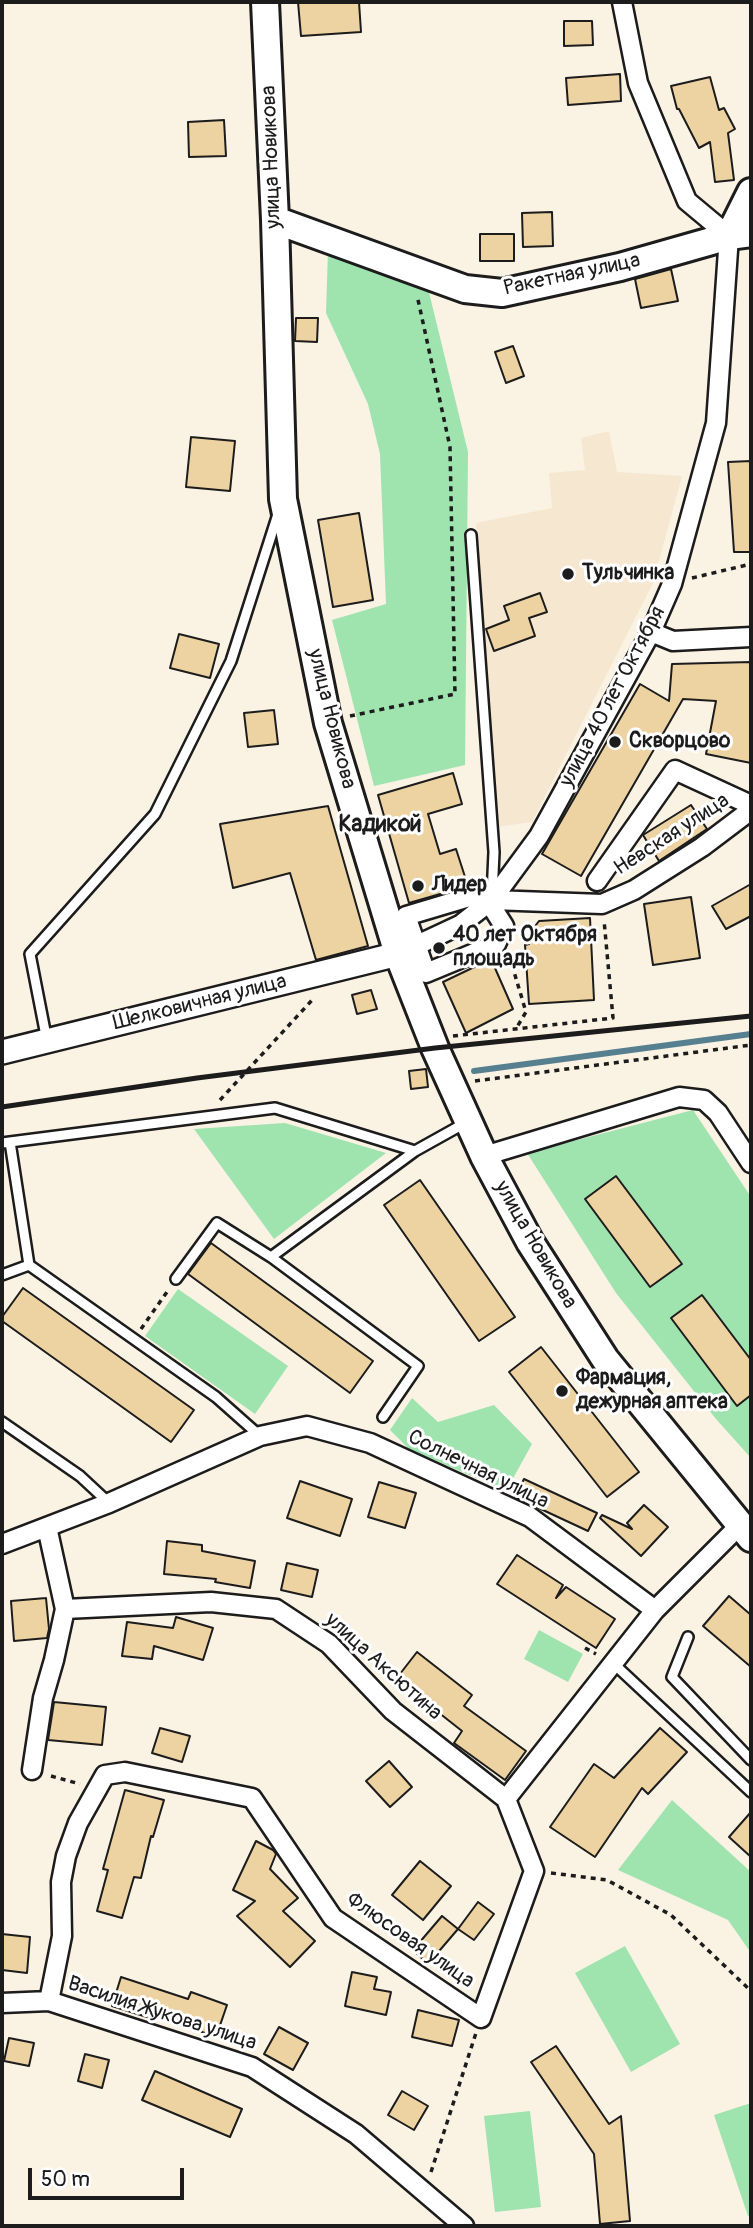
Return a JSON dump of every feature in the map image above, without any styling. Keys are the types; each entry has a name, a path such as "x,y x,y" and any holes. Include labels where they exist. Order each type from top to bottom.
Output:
{"main road":[{"name":"улица Новикова","path":"265,2 275,220 283,499 328,723 452,1085 484,1156 530,1242 605,1360 746,1532"},
{"name":"улица 40 лет Октября","path":"740,235 751,192"},
{"name":"Ракетная улица","path":"275,220 465,289 502,293 620,267 740,235"}],"street":[{"path":"622,2 638,83 687,201 740,235"},
{"name":"улица 40 лет Октября","path":"490,901 539,836 651,632 672,584 716,423 740,235"},
{"path":"651,632 673,641 751,637"},
{"path":"597,881 675,770 751,807"},
{"name":"Невская улица","path":"490,901 602,904 634,890 702,847 751,807"},
{"path":"483,892 490,901 505,926 496,944 426,973 407,950 406,916 483,892"},
{"path":"407,950 460,925 490,901"},
{"name":"Шелковичная улица","path":"2,1052 407,950"},
{"path":"484,1156 679,1097 704,1100 718,1113 751,1163"},
{"name":"Солнечная улица","path":"260,1436 307,1426 370,1443 530,1517 655,1610"},
{"path":"2,1544 109,1503 260,1436"},
{"path":"32,1770 43,1698 65,1609 47,1527"},
{"path":"481,2018 534,1871 506,1799 655,1610 746,1532"},
{"name":"улица Аксютина","path":"65,1609 211,1602 276,1609 329,1644 393,1711 506,1799"},
{"name":"Флюсовая улица","path":"50,2001 62,1936 61,1882 66,1856 78,1824 105,1775 125,1772 252,1798 333,1918 481,2018"},
{"name":"Василия Жукова улица","path":"2,2003 50,2001 253,2067 356,2134 464,2226"}],"lane":[{"path":"47,1041 30,954 155,814 231,661 283,499"},
{"path":"471,535 494,852 490,901"},
{"path":"260,1436 216,1397 29,1265 6,1143 275,1108 415,1151"},
{"path":"271,1257 415,1151 468,1122"},
{"path":"176,1279 217,1223 271,1257 418,1366 383,1418"},
{"path":"2,1275 29,1265"},
{"path":"2,1422 80,1476 109,1503"},
{"path":"688,1637 672,1677 751,1760"},
{"path":"613,1662 751,1792"}],"path":[{"path":"344,717 455,694 450,447 412,270"},
{"path":"672,584 751,564"},
{"path":"450,1036 613,1018 602,904"},
{"path":"509,955 526,1012 516,1028"},
{"path":"204,1117 314,997"},
{"path":"452,1085 751,1045"},
{"path":"134,1339 176,1279"},
{"path":"32,1770 97,1789"},
{"path":"534,1871 607,1880 671,1915 751,1991"},
{"path":"425,2192 481,2018"}],"shaded area":[{"path":"609,431 617,472 682,476 653,583 532,822 496,827 476,523 552,508 549,473 585,470 581,438"}],"green space":[{"path":"328,250 426,280 468,452 465,765 374,786 332,620 386,604 380,454 368,404 326,313"},
{"path":"693,1110 751,1197 751,1458 716,1419 616,1293 527,1153"},
{"path":"285,1123 386,1153 274,1239 194,1129"},
{"path":"178,1289 288,1366 255,1414 145,1336"},
{"path":"412,1398 438,1422 494,1405 532,1444 506,1491 409,1449 390,1430"},
{"path":"539,1630 583,1654 568,1682 524,1659"},
{"path":"672,1800 751,1872 751,1953 728,1920 618,1870"},
{"path":"625,1946 680,2044 631,2072 575,1973"},
{"path":"751,2103 751,2215 748,2216 714,2115"},
{"path":"530,2111 541,2207 495,2212 484,2116"}],"building":[{"path":"298,2 359,2 361,32 301,36"},
{"path":"564,21 592,21 593,45 564,46"},
{"path":"620,74 621,101 568,105 566,78"},
{"path":"710,77 719,110 724,108 735,129 728,133 734,180 715,182 710,142 699,148 677,109 671,86"},
{"path":"224,120 226,156 189,157 188,122"},
{"path":"552,212 553,246 523,247 522,213"},
{"path":"480,234 514,234 514,261 480,261"},
{"path":"671,269 678,301 641,308 635,279"},
{"path":"296,318 318,318 317,342 295,341"},
{"path":"513,346 524,376 506,383 495,352"},
{"path":"191,437 235,441 230,491 186,487"},
{"path":"751,461 751,552 734,552 728,462"},
{"path":"359,513 373,600 333,607 318,520"},
{"path":"540,593 547,612 529,618 535,636 494,651 486,629 509,620 504,606"},
{"path":"179,634 219,644 210,678 170,668"},
{"path":"751,662 751,763 706,754 716,701 683,699 581,876 542,854 640,684 669,701 672,664"},
{"path":"274,710 278,744 248,747 244,713"},
{"path":"453,773 462,804 428,814 440,854 456,849 468,886 409,903 378,795"},
{"path":"691,805 707,829 659,861 643,835"},
{"path":"328,806 368,946 316,960 290,873 233,888 220,824"},
{"path":"751,884 751,916 726,929 712,906"},
{"path":"691,897 700,958 653,965 644,904"},
{"path":"590,918 594,1000 529,1004 525,945 529,944 529,934 539,921"},
{"path":"491,959 513,1009 466,1033 443,982"},
{"path":"371,990 377,1009 357,1014 352,995"},
{"path":"426,1069 428,1087 411,1089 409,1071"},
{"path":"616,1176 682,1264 650,1287 585,1199"},
{"path":"420,1180 515,1317 479,1341 384,1205"},
{"path":"211,1243 373,1361 350,1393 188,1274"},
{"path":"23,1288 194,1410 171,1442 2,1321 2,1317"},
{"path":"702,1295 751,1360 751,1395 737,1406 671,1318"},
{"path":"541,1347 639,1472 607,1497 509,1372"},
{"path":"524,1479 597,1513 588,1531 515,1497"},
{"path":"300,1481 352,1499 340,1536 287,1518"},
{"path":"379,1482 416,1493 405,1528 368,1517"},
{"path":"644,1505 668,1527 641,1556 600,1518 602,1515 632,1529 627,1523"},
{"path":"167,1541 202,1545 202,1551 255,1561 250,1588 215,1582 216,1579 164,1574"},
{"path":"517,1555 563,1585 556,1598 566,1587 615,1619 596,1648 497,1584"},
{"path":"287,1563 318,1570 312,1597 281,1590"},
{"path":"729,1596 751,1615 751,1667 703,1626"},
{"path":"46,1598 49,1629 47,1638 14,1641 11,1601"},
{"path":"176,1617 213,1628 203,1660 154,1646 152,1659 122,1656 127,1622 173,1628"},
{"path":"417,1652 472,1695 464,1706 526,1751 505,1780 454,1743 462,1731 396,1679"},
{"path":"54,1702 106,1707 102,1745 48,1740"},
{"path":"160,1728 190,1736 182,1762 152,1753"},
{"path":"660,1728 687,1752 648,1794 642,1788 595,1857 550,1827 594,1764 614,1778"},
{"path":"389,1761 412,1787 390,1807 366,1781"},
{"path":"125,1790 164,1800 153,1837 151,1836 141,1878 134,1877 122,1918 97,1911 108,1870 103,1869"},
{"path":"751,1812 751,1857 729,1837"},
{"path":"256,1841 276,1854 270,1869 298,1898 283,1911 315,1941 290,1967 237,1916 255,1901 233,1890"},
{"path":"420,1861 451,1886 423,1920 392,1895"},
{"path":"478,1902 494,1914 474,1940 458,1929"},
{"path":"442,1916 458,1929 428,1964 413,1950"},
{"path":"2,1934 30,1937 27,1973 2,1970"},
{"path":"352,1972 377,1977 374,1989 391,1992 386,2015 345,2006"},
{"path":"121,1977 188,1999 191,1992 227,2005 216,2037 151,2014 150,2018 112,2006"},
{"path":"418,2010 459,2020 452,2046 412,2037"},
{"path":"279,2027 308,2043 293,2070 264,2054"},
{"path":"9,2038 34,2043 29,2066 4,2061"},
{"path":"556,2046 609,2124 621,2116 630,2221 600,2224 594,2154 531,2062"},
{"path":"85,2054 109,2060 102,2088 78,2081"},
{"path":"155,2071 242,2109 230,2137 142,2100"},
{"path":"402,2091 428,2106 414,2130 388,2115"}],"waterway":[{"path":"474,1071 751,1034"}],"railway":[{"path":"2,1107 197,1078 435,1048 751,1016"}],"place":[{"name":"Тульчинка","path":"568,574"},
{"name":"Скворцово","path":"615,742"},
{"name":"Лидер","path":"418,886"},
{"name":"40 лет Октября площадь","path":"439,948"},
{"name":"Фармация, дежурная аптека","path":"562,1391"}],"district":[{"name":"Кадикой","path":"380,825"}]}
